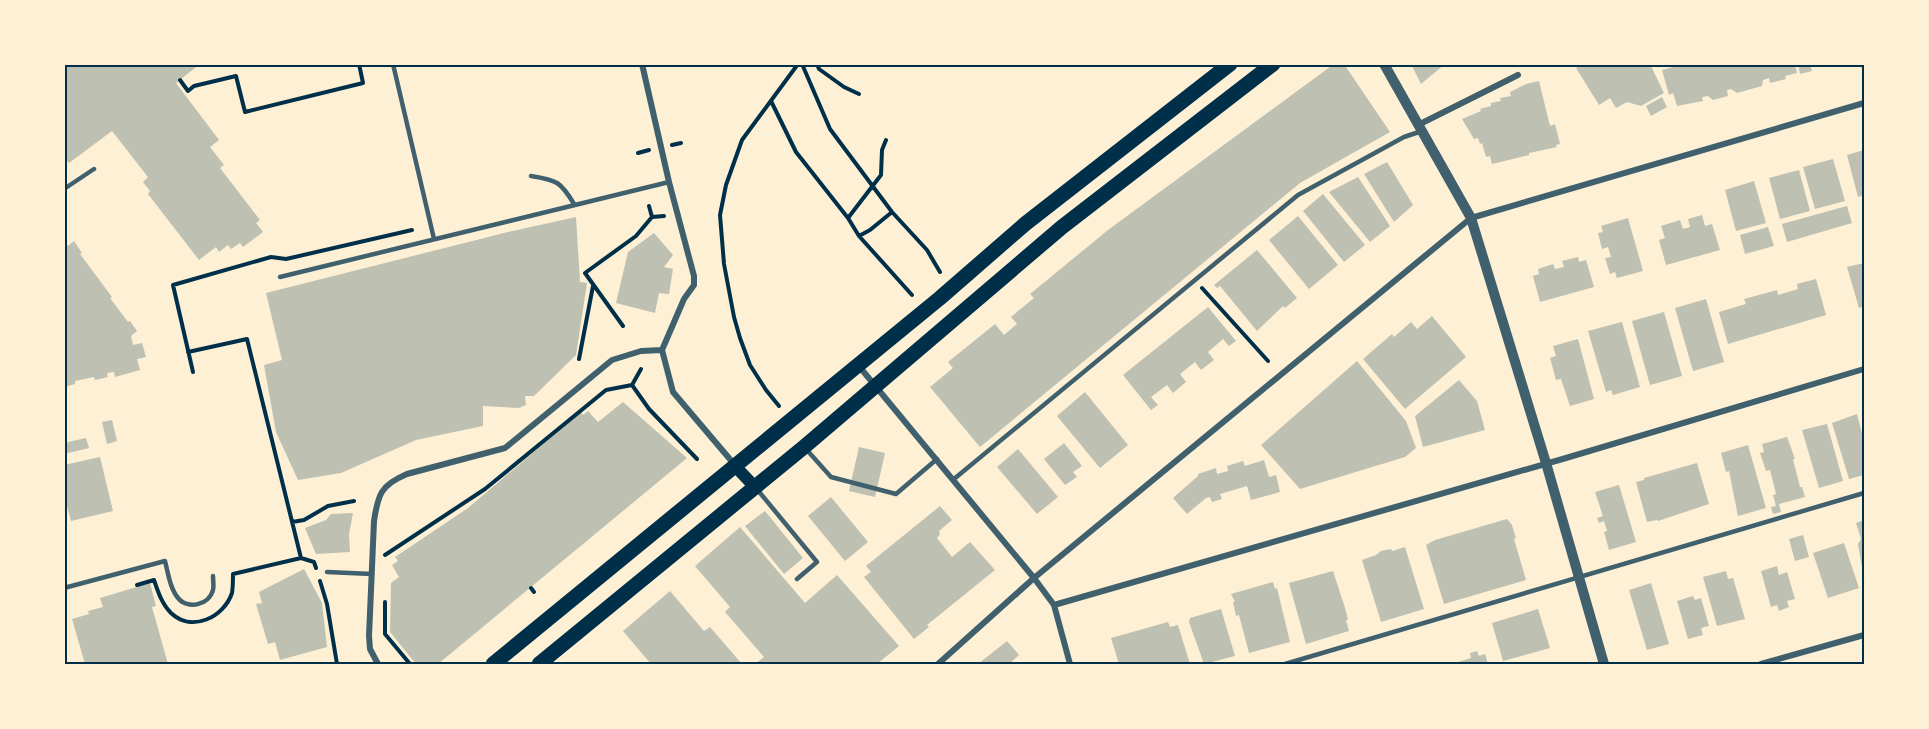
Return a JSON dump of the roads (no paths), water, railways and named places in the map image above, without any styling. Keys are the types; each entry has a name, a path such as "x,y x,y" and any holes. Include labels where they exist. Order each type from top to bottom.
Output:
{"main road":[{"path":"493,664 940,298 1024,224 1230,64"},
{"path":"540,664 804,447 1062,227 1273,64"},
{"path":"734,465 754,486"}],"street":[{"path":"642,64 669,182 692,266 694,285 684,299 662,350 673,392 734,465"},
{"path":"1384,64 1471,218 1546,463 1604,664"},
{"path":"1420,128 1518,75"},
{"path":"938,664 1034,578 1471,218 1864,103"},
{"path":"378,664 372,655 369,643 377,502 383,489 393,480 407,474 505,448 612,360 641,351 662,350"},
{"path":"858,365 954,479 1054,605 1070,664"},
{"path":"1054,605 1864,369"},
{"path":"1761,664 1864,634"}],"lane":[{"path":"393,64 434,239"},
{"path":"954,479 1298,195 1420,128"},
{"path":"64,189 94,169"},
{"path":"531,176 547,178 564,186 574,204"},
{"path":"280,277 669,182"},
{"path":"804,447 831,477 896,494 937,459"},
{"path":"754,486 817,562 797,579"},
{"path":"1285,664 1864,493"},
{"path":"64,588 165,561 171,583 179,599 189,605 199,604 208,599 214,589 213,576"},
{"path":"327,572 372,574"}]}
